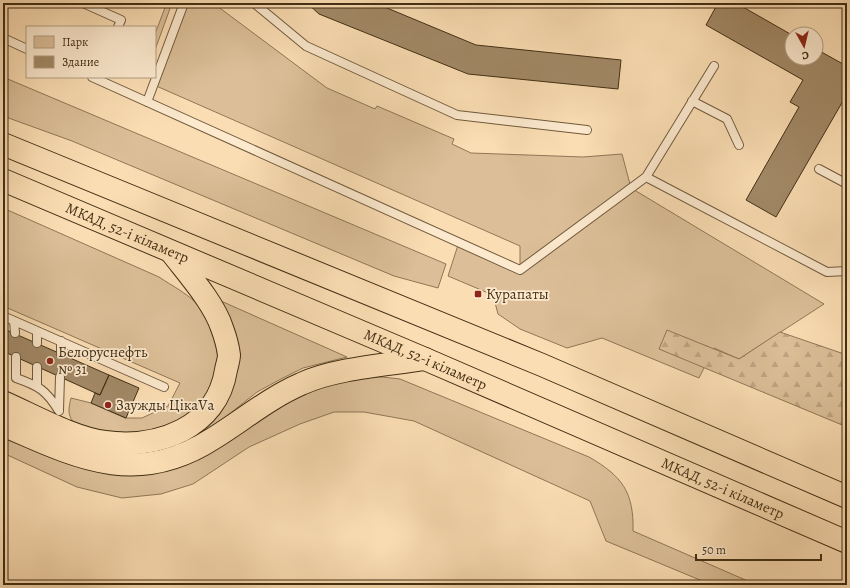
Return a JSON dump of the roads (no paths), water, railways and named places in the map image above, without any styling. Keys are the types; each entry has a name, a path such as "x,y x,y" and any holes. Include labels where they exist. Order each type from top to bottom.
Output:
{"highway":[{"path":"3,144 542,365 847,497"},
{"name":"МКАД, 52-і кіламетр","path":"3,180 425,359 847,542"},
{"path":"3,425 55,431 103,442 121,443 141,442 165,437 190,426 205,415 218,398 225,378 229,355 222,327 203,293 171,251"},
{"path":"3,402 55,431 68,454 112,465 160,461 194,450 214,439 274,397 302,383 347,372 425,359"}],"lane":[{"path":"83,3 121,20 118,26"},
{"path":"156,78 184,3"},
{"path":"254,3 306,46 457,115 587,130"},
{"path":"3,38 26,49"},
{"path":"96,78 520,270 646,177 714,66"},
{"path":"147,102 156,78"},
{"path":"692,102 727,119 739,145"},
{"path":"819,169 847,184"},
{"path":"646,177 827,272 847,272"},
{"path":"3,316 164,387"},
{"path":"14,320 15,333"},
{"path":"37,331 37,343"},
{"path":"61,341 61,354"},
{"path":"16,357 16,378 37,385 49,395 55,431"},
{"path":"37,367 37,385"},
{"path":"55,431 60,377"}],"place":[{"name":"Курапаты","path":"478,294"},
{"name":"Белоруснефть № 31","path":"50,361"},
{"name":"Заужды ЦікаVа","path":"108,405"}]}
